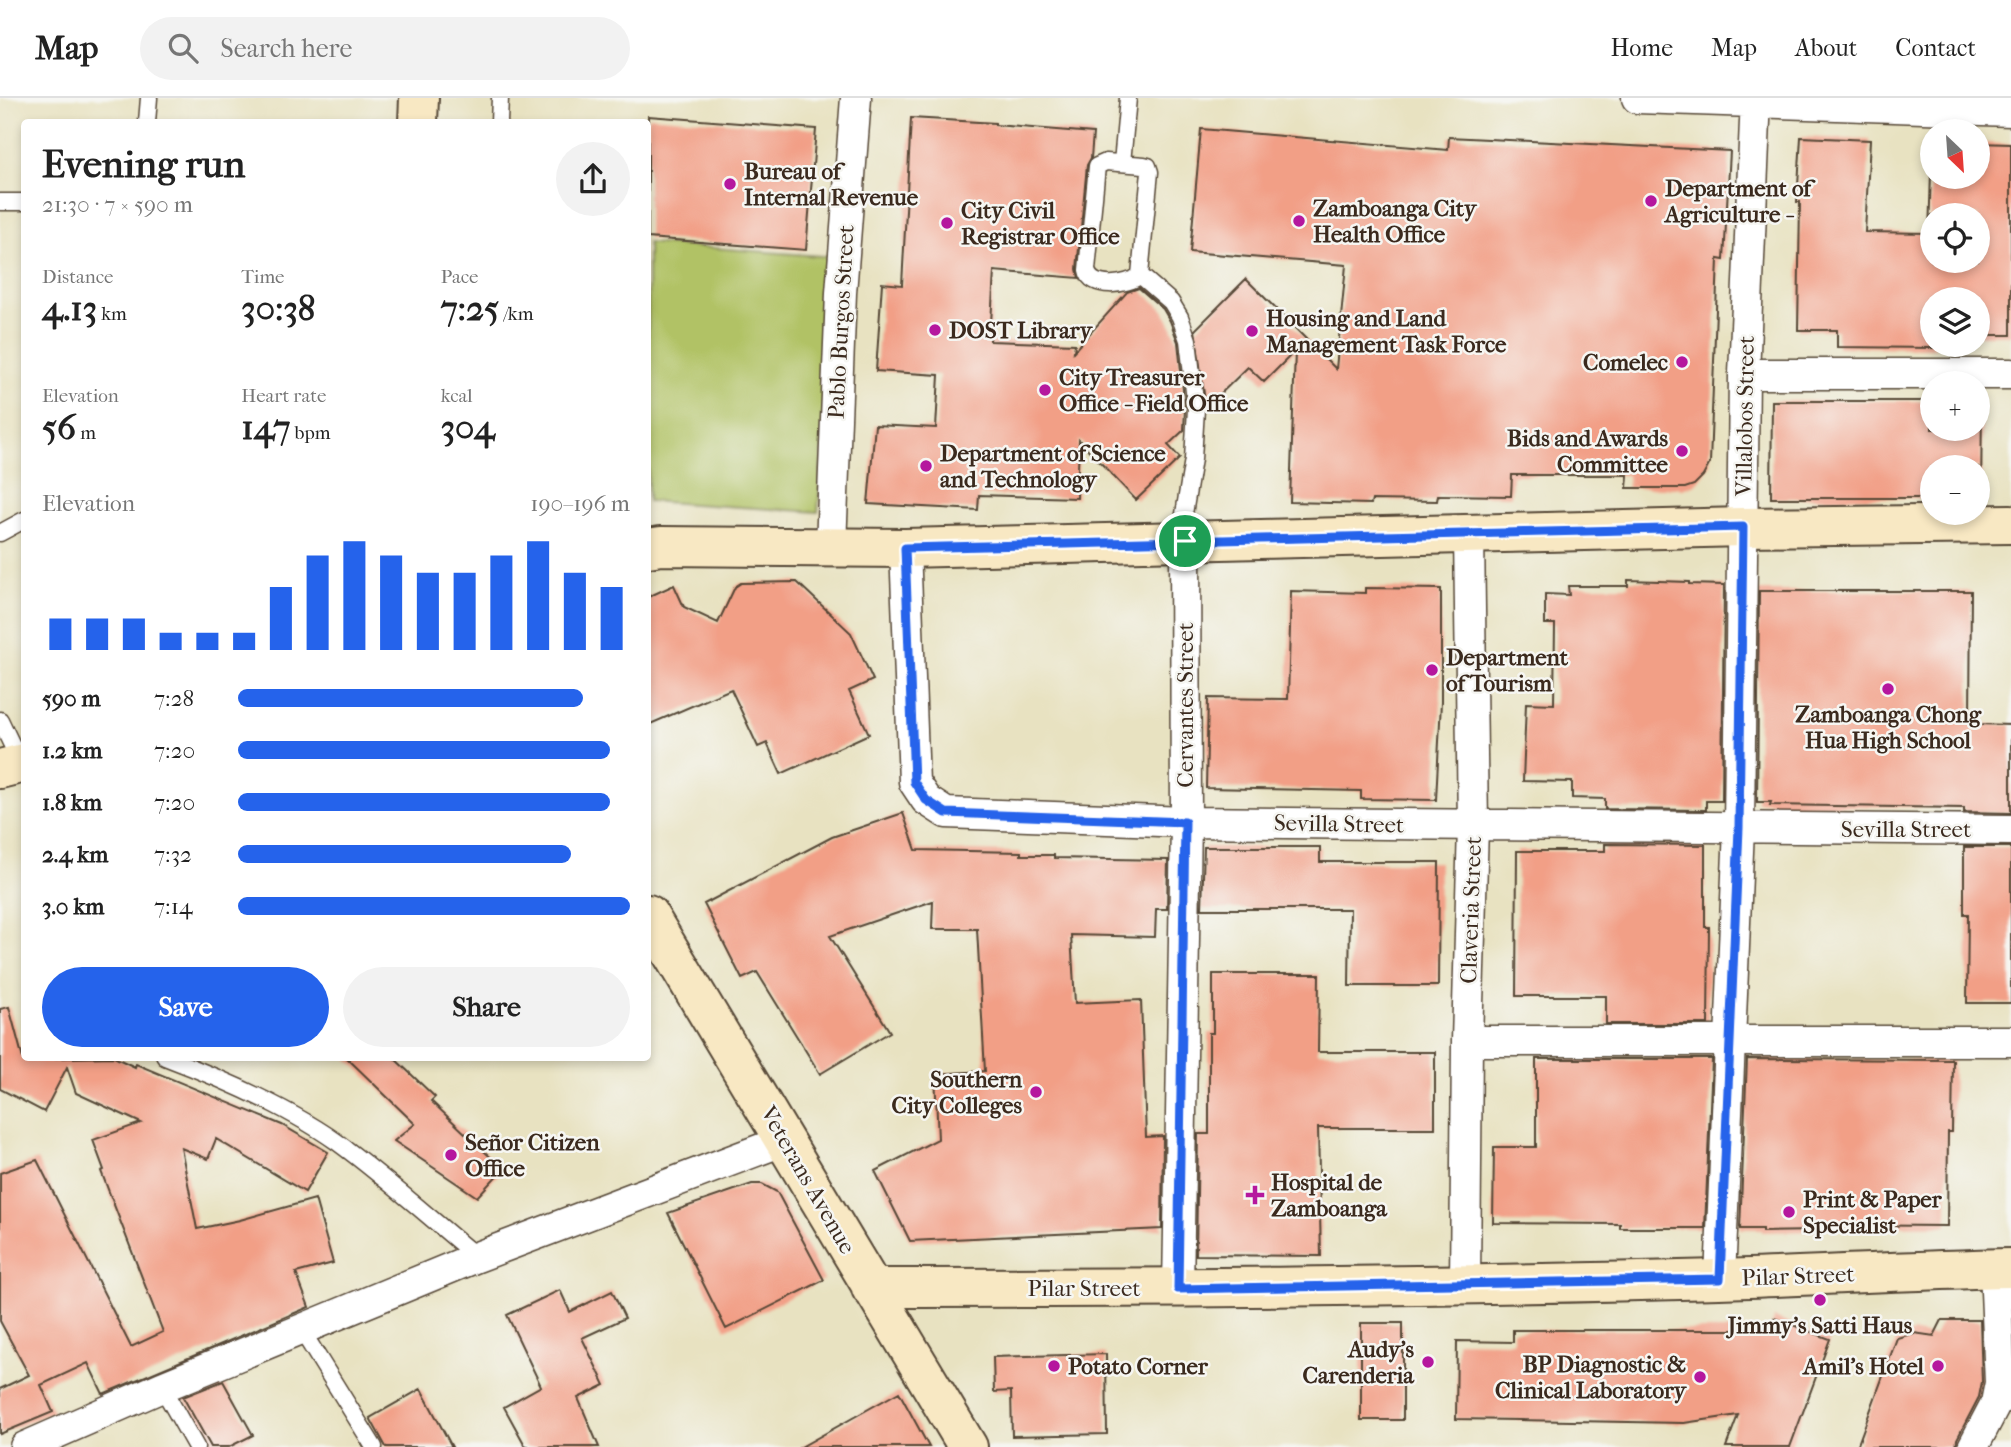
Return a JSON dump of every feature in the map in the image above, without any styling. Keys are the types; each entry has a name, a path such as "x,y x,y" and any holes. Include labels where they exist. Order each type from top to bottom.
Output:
{"street":[{"path":"418,119 419,98"},
{"name":"Pablo Burgos Street","path":"831,546 841,293 856,98"},
{"path":"1637,98 2011,111"},
{"name":"Villalobos Street","path":"1720,1279 1739,828 1744,374 1756,101"},
{"path":"1744,374 2011,374"},
{"path":"651,548 905,548 1468,536 1743,527 2011,524"},
{"name":"Claveria Street","path":"1465,1284 1467,1041 1473,826 1468,536"},
{"name":"Cervantes Street","path":"1178,1289 1185,822 1185,541"},
{"name":"Sevilla Street","path":"905,548 914,782 926,800 946,813 1185,822 2011,830"},
{"name":"Veterans Avenue","path":"651,919 968,1447"},
{"path":"1467,1041 2011,1041"},
{"path":"25,1447 162,1387 477,1257 785,1140"},
{"path":"1973,1447 1996,1403 2000,1383 2003,1268"},
{"name":"Pilar Street","path":"871,1287 1178,1289 1720,1279 2003,1268"}],"lane":[{"path":"147,119 149,98"},
{"path":"499,119 500,98"},
{"path":"1122,163 1128,98"},
{"path":"1106,162 1122,163 1144,164 1150,172 1140,275 1128,284 1093,282 1088,277 1087,270 1097,166 1106,162"},
{"path":"0,202 21,202"},
{"path":"1140,275 1171,302 1188,340 1196,409 1193,459 1184,514 1185,541"},
{"path":"0,533 21,522"},
{"path":"0,720 15,765"},
{"path":"176,1061 218,1077 337,1142 477,1257"},
{"path":"302,1331 374,1447"},
{"path":"162,1387 196,1447"}],"green space":[{"path":"651,243 834,257 818,512 651,501"}],"building":[{"name":"Bureau of Internal Revenue","path":"648,116 816,129 806,250 651,238 651,119 648,119"},
{"path":"911,118 1093,133 1091,158 1087,165 1077,269 1079,278 994,271 990,341 1075,344 1074,351 1127,292 1139,288 1163,309 1178,342 1185,409 1184,430 1168,445 1180,458 1136,500 1079,440 1077,498 979,495 978,510 868,504 875,425 936,428 939,375 876,371 882,283 902,285"},
{"path":"1201,129 1448,150 1449,137 1730,151 1724,260 1718,259 1710,463 1703,476 1694,485 1685,488 1627,488 1628,475 1512,475 1511,496 1438,495 1437,501 1372,500 1371,504 1290,502 1295,351 1264,382 1248,367 1206,408 1195,330 1246,279 1336,369 1346,265 1190,252"},
{"path":"1801,137 1870,140 1865,232 1920,233 1920,273 1990,273 1990,203 1930,203 1930,189 1990,189 1990,143 2011,144 2011,335 1990,335 1990,287 1920,287 1920,348 1837,347 1837,330 1798,330 1800,202 1797,202"},
{"path":"1772,401 1920,401 1920,441 1982,441 1981,455 1920,455 1920,498 1771,498"},
{"path":"1628,580 1724,585 1722,801 1706,801 1706,810 1605,809 1605,799 1572,798 1572,782 1523,781 1526,703 1554,704 1555,624 1545,624 1545,594 1569,595 1568,586 1628,586"},
{"path":"797,582 851,633 873,680 849,691 869,734 781,774 767,743 758,747 731,689 651,724 651,596 674,585 684,607 718,623 735,587 741,583"},
{"path":"1365,588 1441,589 1441,702 1436,800 1361,799 1361,791 1206,788 1208,698 1288,699 1291,591 1365,593"},
{"name":"Zamboanga Chong Hua High School","path":"1759,591 1971,591 1970,718 1976,718 1976,724 2011,725 2011,813 1964,812 1964,808 1770,805 1771,802 1757,802"},
{"path":"903,813 916,850 1021,852 1021,855 1054,855 1054,858 1168,860 1167,909 1156,909 1155,937 1071,935 1075,1003 1141,1000 1146,1137 1163,1136 1162,1229 910,1241 875,1171 938,1139 935,1074 985,1071 977,929 932,929 933,901 830,936 890,1032 820,1074 757,972 742,979 704,904 832,837"},
{"path":"1605,844 1705,845 1705,927 1709,927 1708,1024 1606,1024 1606,996 1516,996 1517,851 1605,851"},
{"path":"1204,847 1320,847 1320,862 1439,862 1438,986 1349,986 1350,909 1202,909"},
{"path":"1964,847 2011,847 2011,1003 1967,1003 1968,914 1964,914"},
{"path":"1213,974 1319,974 1318,1052 1435,1052 1435,1128 1318,1128 1321,1256 1196,1255 1198,1134 1209,1134 1209,1033 1213,1033"},
{"path":"9,1007 21,1061 122,1061 135,1067 136,1064 282,1125 328,1152 305,1192 216,1139 208,1159 181,1148 197,1229 315,1199 333,1263 296,1273 309,1307 103,1394 88,1363 41,1385 53,1412 0,1434 0,1389 29,1375 0,1321 0,1173 37,1160 131,1347 163,1332 101,1171 104,1170 93,1140 141,1123 76,1093 67,1067 44,1112 0,1089 0,1009"},
{"path":"1536,1059 1712,1059 1705,1228 1493,1223 1494,1147 1536,1147"},
{"path":"1747,1059 1953,1060 1952,1132 1948,1132 1947,1226 1817,1225 1817,1231 1762,1232 1762,1229 1740,1229"},
{"name":"Señor Citizen Office","path":"350,1061 397,1061 435,1097 431,1101 503,1169 477,1197 394,1141 415,1124"},
{"path":"752,1184 762,1184 777,1192 824,1280 726,1329 668,1213"},
{"path":"560,1290 570,1312 612,1291 625,1318 582,1338 605,1385 578,1398 599,1447 526,1447 504,1407 541,1386 507,1315"},
{"path":"1774,1318 1830,1339 1790,1447 1726,1447 1738,1415 1684,1423 1456,1419 1457,1341 1513,1342 1513,1330 1770,1330"},
{"name":"Amil's Hotel","path":"1942,1320 1980,1320 1982,1382 1979,1397 1957,1439 1956,1447 1857,1447 1897,1338 1914,1333 1934,1336"},
{"path":"1361,1323 1403,1323 1403,1420 1361,1420"},
{"path":"1106,1354 1107,1434 1012,1436 1011,1391 994,1392 993,1357"},
{"path":"223,1381 253,1435 229,1447 211,1447 183,1397"},
{"path":"421,1389 452,1447 386,1447 370,1418"},
{"path":"899,1392 929,1447 801,1447"}],"place":[{"name":"Bureau of Internal Revenue","path":"730,184"},
{"name":"Department of Agriculture -","path":"1651,201"},
{"name":"Zamboanga City Health Office","path":"1299,221"},
{"name":"City Civil Registrar Office","path":"947,223"},
{"name":"DOST Library","path":"935,330"},
{"name":"Housing and Land Management Task Force","path":"1252,331"},
{"name":"Comelec","path":"1682,362"},
{"name":"City Treasurer Office - Field Office","path":"1045,390"},
{"name":"Bids and Awards Committee","path":"1682,451"},
{"name":"Department of Science and Technology","path":"926,466"},
{"name":"Department of Tourism","path":"1432,670"},
{"name":"Zamboanga Chong Hua High School","path":"1888,689"},
{"name":"Southern City Colleges","path":"1036,1092"},
{"name":"Señor Citizen Office","path":"451,1155"},
{"name":"Hospital de Zamboanga","path":"1255,1195"},
{"name":"Print & Paper Specialist","path":"1789,1212"},
{"name":"Jimmy’s Satti Haus","path":"1820,1300"},
{"name":"Audy's Carenderia","path":"1428,1362"},
{"name":"Potato Corner","path":"1054,1366"},
{"name":"Amil's Hotel","path":"1938,1366"},
{"name":"BP Diagnostic & Clinical Laboratory","path":"1700,1377"}],"route":[{"path":"1743,527 1739,828 1720,1279 1178,1289 1185,822 946,813 926,800 914,782 905,548 1185,541 1743,527"}]}
